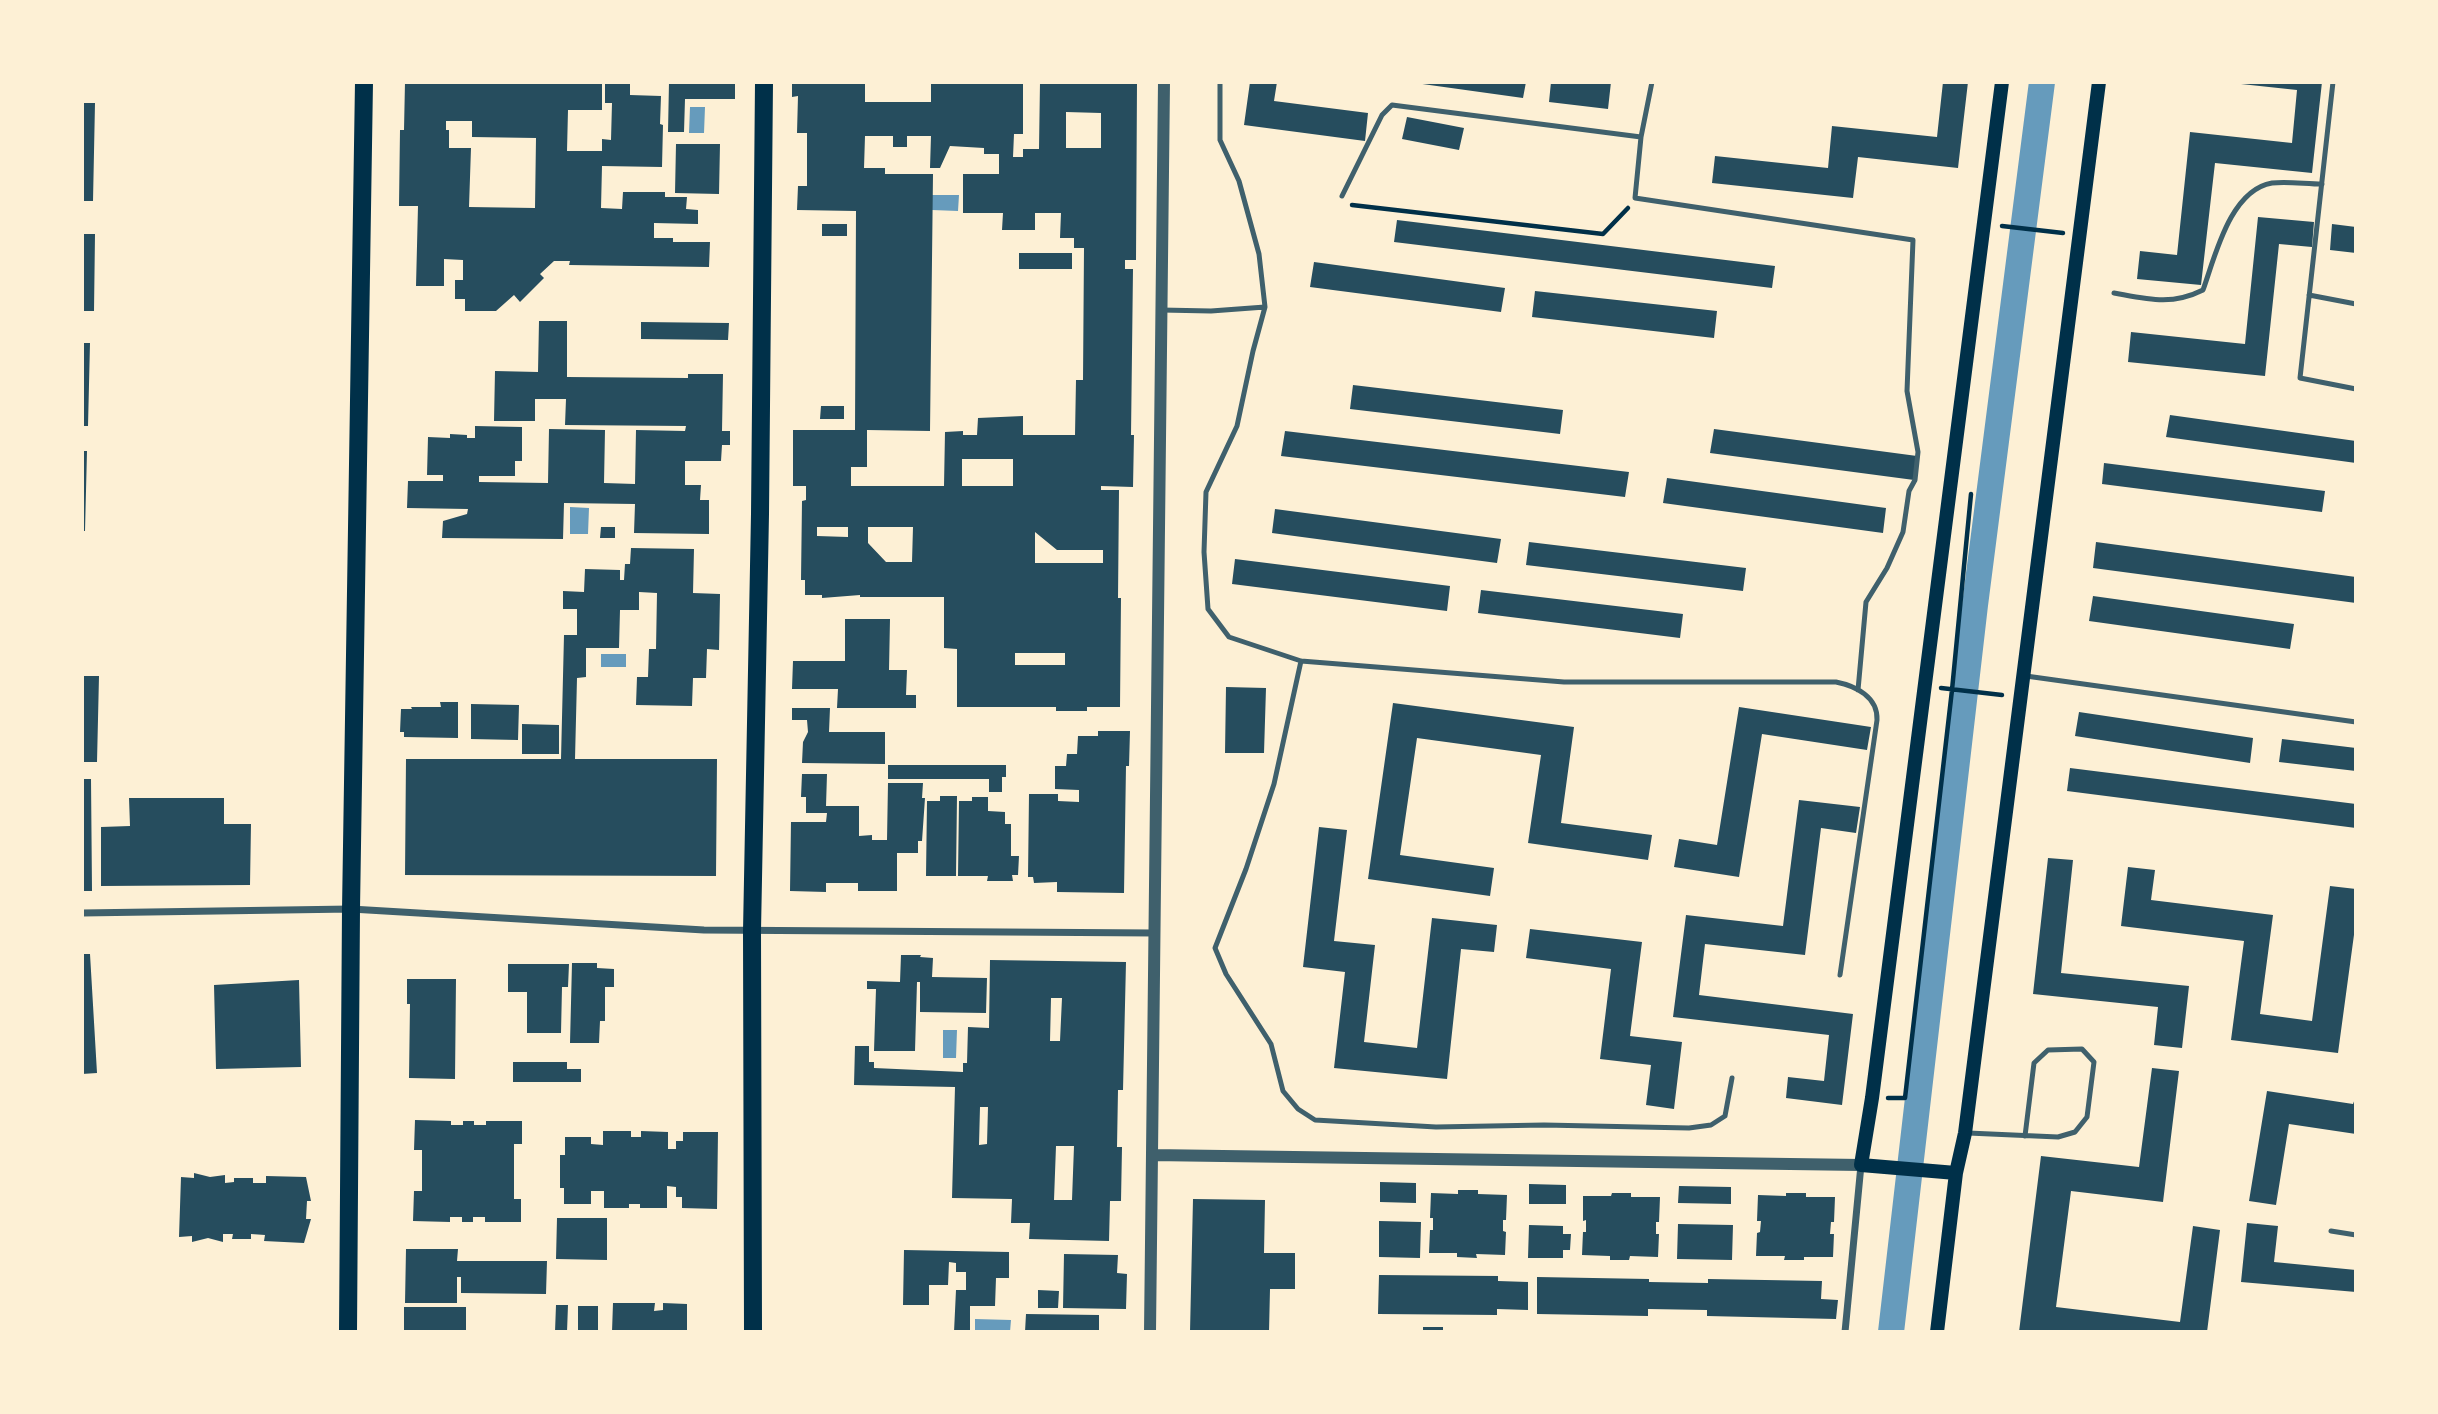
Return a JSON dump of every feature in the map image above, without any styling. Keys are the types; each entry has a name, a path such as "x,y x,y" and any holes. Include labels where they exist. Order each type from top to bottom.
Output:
{"main road":[{"path":"348,1332 351,909 364,82"},
{"path":"753,1332 752,931 760,514 764,82"},
{"path":"1956,1172 1861,1165 1872,1098 2002,82"},
{"path":"1937,1332 1956,1172 1965,1133 2099,82"}],"street":[{"path":"1150,1332 1164,82"},
{"path":"82,913 351,909 752,931 1154,933"},
{"path":"1152,1155 1861,1165 1845,1332"}],"lane":[{"path":"1220,82 1220,140 1240,181 1259,254 1265,307 1237,426 1206,492 1204,552 1208,609 1229,637 1301,661 1564,682 1848,684 1873,704 1877,720 1840,975"},
{"path":"1652,82 1641,137 1635,198 1913,240 1907,391 1918,452 1915,480 1909,491 1903,532 1887,568 1867,602 1858,690"},
{"path":"2333,82 2300,378 2356,389"},
{"path":"1342,196 1382,115 1392,105 1641,137"},
{"path":"2114,293 2156,301 2187,298 2203,290 2230,218 2245,199 2263,186 2274,183 2322,184"},
{"path":"2309,295 2356,304"},
{"path":"1161,310 1211,311 1265,307"},
{"path":"1301,661 1275,784 1215,948 1226,974 1271,1044 1283,1091 1298,1109 1315,1120 1436,1127 1544,1125 1689,1128 1711,1125 1725,1116 1732,1079"},
{"path":"2022,675 2356,722"},
{"path":"1965,1133 2025,1136 2059,1137 2074,1132 2087,1117 2094,1062 2082,1049 2049,1050 2034,1063 2025,1136"},
{"path":"2331,1231 2356,1235"}],"path":[{"path":"1351,205 1603,234 1635,198"},
{"path":"2017,228 2079,237"},
{"path":"1872,1098 1905,1098 1952,690 1972,485"},
{"path":"1957,691 2021,697"}],"water":[{"path":"690,107 705,107 704,133 689,133"},
{"path":"932,195 959,195 958,211 932,210"},
{"path":"570,507 589,508 588,534 570,534"},
{"path":"601,654 626,654 626,667 601,667"},
{"path":"943,1030 957,1030 956,1058 943,1058"},
{"path":"975,1319 1011,1320 1010,1332 975,1332"}],"building":[{"path":"405,82 602,82 602,110 568,110 567,151 602,151 602,139 611,140 612,103 605,103 605,82 630,82 630,95 661,96 662,167 602,166 601,208 622,209 623,192 665,192 665,197 687,197 686,209 698,210 698,224 654,223 654,238 673,238 673,242 710,242 709,267 569,265 570,261 554,261 540,274 544,278 520,302 514,295 496,311 465,311 465,299 455,299 455,280 463,280 463,260 444,259 444,286 416,286 418,206 399,206 400,130 404,130","holes":["446,121 472,121 472,137 536,138 535,208 469,207 471,148 449,148"]},
{"path":"669,82 735,82 735,99 685,99 684,132 668,132"},
{"path":"792,82 865,82 865,102 931,102 931,82 1023,82 1023,134 1014,134 1013,157 1023,157 1023,149 1039,149 1040,82 1137,82 1136,260 1125,260 1125,269 1133,269 1133,487 1101,486 1101,490 1119,490 1120,707 1056,711 1056,707 957,707 957,649 944,648 944,597 860,595 822,598 822,595 805,595 805,580 801,580 802,501 806,500 806,486 793,486 793,430 855,430 856,211 797,210 798,186 807,186 807,133 797,133 798,96 792,97","holes":["1066,112 1101,113 1101,148 1066,148","865,136 893,136 893,147 907,147 907,136 931,136 930,168 940,168 950,146 984,148 984,154 999,154 999,174 963,174 963,213 1003,213 1002,230 1035,230 1035,213 1061,213 1060,238 1074,238 1074,248 1084,248 1083,380 1076,380 1075,435 1023,435 1023,416 978,418 977,435 963,435 963,431 945,432 944,486 851,486 851,467 867,467 867,430 930,431 933,174 885,174 885,168 864,168","962,459 1013,459 1013,486 962,486","817,527 848,527 848,537 817,536","868,527 913,527 912,562 886,562 868,543","1035,532 1057,550 1103,550 1103,563 1035,563","1015,653 1065,653 1065,665 1015,665"]},
{"path":"1250,82 1277,82 1274,101 1368,113 1365,141 1244,125"},
{"path":"1408,82 1526,82 1523,98"},
{"path":"1551,82 1611,82 1608,109 1549,102"},
{"path":"1943,82 1968,82 1958,168 1858,157 1853,198 1712,183 1715,156 1828,168 1832,126 1937,137"},
{"path":"2241,82 2322,82 2312,173 2215,163 2201,285 2137,279 2140,251 2177,255 2190,132 2292,143 2297,90"},
{"path":"82,103 95,103 93,201 82,201"},
{"path":"1407,117 1464,128 1459,150 1402,139"},
{"path":"676,144 720,144 719,194 675,193"},
{"path":"2258,217 2314,222 2312,247 2279,244 2265,376 2128,362 2131,332 2245,344"},
{"path":"1397,220 1775,266 1772,288 1394,242"},
{"path":"822,224 847,224 847,236 822,236"},
{"path":"2332,224 2356,227 2356,253 2330,250"},
{"path":"82,234 95,234 94,311 82,311"},
{"path":"1019,253 1072,253 1072,269 1019,269"},
{"path":"1314,262 1505,288 1501,312 1310,287"},
{"path":"1535,291 1717,311 1714,338 1532,317"},
{"path":"539,321 567,321 567,377 688,378 688,374 723,374 722,431 730,431 730,445 722,445 721,461 685,461 685,485 701,485 700,500 709,500 709,534 634,533 635,504 564,503 563,539 442,538 443,521 467,514 468,509 407,508 408,481 443,481 443,475 427,475 428,437 450,438 450,434 475,438 475,426 522,427 522,461 515,461 515,476 479,476 479,482 548,483 549,429 605,430 604,483 635,484 636,430 685,431 686,426 565,425 566,399 535,399 535,421 494,421 495,371 538,372"},
{"path":"641,322 729,323 728,340 641,339"},
{"path":"82,343 90,343 88,426 82,426"},
{"path":"1353,385 1563,410 1560,434 1350,409"},
{"path":"821,406 844,406 844,419 820,419"},
{"path":"2170,415 2356,441 2356,463 2166,437"},
{"path":"1714,429 1917,456 1914,480 1710,453"},
{"path":"1285,431 1629,472 1625,497 1281,456"},
{"path":"82,451 87,451 85,531 82,531"},
{"path":"2104,463 2325,491 2322,512 2102,484"},
{"path":"1667,478 1886,508 1883,533 1663,503"},
{"path":"1275,509 1501,539 1497,563 1272,533"},
{"path":"601,527 615,527 615,538 600,538"},
{"path":"1529,542 1746,568 1743,591 1526,565"},
{"path":"2096,542 2356,577 2356,603 2093,568"},
{"path":"631,548 694,549 693,593 720,594 719,650 707,649 706,678 693,678 692,706 636,705 637,677 648,677 649,649 656,649 657,593 639,592 639,610 620,610 619,648 586,648 586,677 577,678 575,759 717,759 716,876 405,875 406,759 561,759 564,635 577,635 577,609 563,609 563,591 584,592 585,569 620,570 620,580 624,580 625,564 630,564"},
{"path":"1235,559 1450,586 1447,611 1232,584"},
{"path":"1481,590 1683,614 1680,638 1478,613"},
{"path":"2093,596 2294,624 2290,649 2089,621"},
{"path":"845,619 890,619 889,670 907,670 906,695 916,695 916,708 837,708 838,689 792,689 793,661 845,661"},
{"path":"82,676 99,676 97,762 82,762"},
{"path":"1226,687 1266,688 1264,753 1225,753"},
{"path":"440,702 458,702 458,738 404,737 404,732 400,732 401,709 441,707"},
{"path":"1393,703 1574,727 1561,823 1652,835 1648,860 1528,843 1541,755 1417,738 1400,855 1494,868 1490,896 1368,879"},
{"path":"471,704 519,705 518,740 471,739"},
{"path":"1739,707 1871,727 1867,750 1762,734 1739,877 1674,867 1679,839 1717,845"},
{"path":"792,708 830,708 829,732 885,732 885,764 802,763 803,742 808,732 807,720 792,720"},
{"path":"2079,712 2253,738 2250,763 2075,736"},
{"path":"522,724 559,725 559,754 522,754"},
{"path":"1098,731 1130,731 1129,766 1126,766 1124,893 1057,892 1057,882 1034,883 1033,877 1028,877 1029,794 1058,794 1058,801 1079,802 1079,790 1055,789 1055,766 1066,766 1067,754 1077,754 1078,736 1098,736"},
{"path":"2282,739 2356,748 2356,771 2279,762"},
{"path":"888,765 1006,765 1006,777 1002,777 1002,792 989,792 989,779 888,779"},
{"path":"2070,768 2356,804 2356,828 2067,791"},
{"path":"802,774 827,774 826,806 859,806 859,836 872,835 872,840 887,840 888,783 923,783 922,798 925,798 922,841 918,841 918,853 897,853 897,891 858,891 858,883 826,883 826,892 790,891 791,822 826,822 827,813 806,813 806,797 801,797"},
{"path":"82,779 91,779 92,891 82,891"},
{"path":"940,796 957,796 956,876 926,876 927,801 940,801"},
{"path":"972,797 988,797 988,811 1005,812 1005,824 1011,824 1011,856 1019,856 1018,875 1012,875 1013,881 987,881 988,876 958,876 959,801 972,801"},
{"path":"129,798 224,798 224,824 251,824 250,885 101,886 101,827 130,826"},
{"path":"1799,800 1860,807 1856,833 1821,828 1805,955 1705,944 1699,995 1853,1014 1842,1105 1786,1098 1788,1077 1824,1081 1829,1035 1673,1017 1686,915 1783,926"},
{"path":"1319,827 1347,830 1334,941 1375,945 1364,1042 1417,1048 1432,918 1497,925 1494,952 1461,949 1447,1079 1334,1068 1345,972 1303,967"},
{"path":"2048,858 2073,860 2061,973 2189,986 2182,1048 2154,1045 2158,1007 2033,994"},
{"path":"2128,867 2155,870 2151,900 2273,915 2260,1014 2312,1021 2330,886 2356,889 2356,920 2338,1053 2231,1040 2244,941 2121,926"},
{"path":"1530,929 1642,942 1630,1036 1682,1042 1674,1109 1646,1105 1651,1065 1600,1059 1611,969 1526,958"},
{"path":"82,954 90,954 97,1073 82,1074"},
{"path":"901,955 933,958 932,977 987,978 986,1013 920,1012 920,982 917,982 915,1051 874,1051 876,989 867,989 867,981 900,982"},
{"path":"990,960 1126,962 1123,1090 1118,1090 1117,1147 1122,1147 1121,1201 1110,1201 1109,1241 1029,1239 1030,1223 1011,1223 1012,1199 952,1198 955,1087 854,1085 855,1046 869,1046 869,1062 874,1062 874,1068 963,1072 963,1063 967,1063 968,1027 989,1028","holes":["1051,998 1062,998 1060,1041 1050,1041","980,1107 988,1107 987,1144 979,1145","1056,1146 1074,1146 1072,1200 1054,1200"]},
{"path":"572,963 597,963 597,968 614,969 614,987 605,987 605,1021 600,1021 599,1043 570,1043"},
{"path":"508,964 569,964 568,987 562,987 561,1033 527,1033 527,992 508,992"},
{"path":"407,979 456,979 455,1079 409,1078 410,1004 407,1004"},
{"path":"299,980 301,1067 216,1069 214,985"},
{"path":"513,1062 567,1062 567,1069 581,1069 581,1082 513,1082"},
{"path":"2152,1068 2179,1071 2163,1202 2071,1191 2056,1307 2180,1322 2193,1226 2220,1230 2207,1332 2019,1332 2041,1156 2139,1167"},
{"path":"2267,1091 2353,1104 2356,1096 2356,1134 2289,1124 2276,1205 2249,1201"},
{"path":"415,1120 451,1121 451,1125 463,1125 463,1121 486,1125 486,1121 522,1121 522,1144 514,1144 514,1199 521,1199 521,1222 485,1222 485,1217 473,1217 473,1222 462,1222 462,1217 450,1217 450,1222 413,1221 414,1191 422,1191 422,1150 414,1150"},
{"path":"603,1131 631,1131 631,1137 641,1137 641,1131 668,1132 668,1149 676,1149 676,1141 683,1141 683,1132 718,1132 717,1209 682,1208 682,1197 676,1197 676,1187 667,1186 667,1208 640,1208 640,1204 629,1204 629,1208 604,1208 604,1191 591,1191 591,1204 564,1204 564,1188 560,1188 560,1155 565,1155 565,1137 591,1137 591,1144 603,1145"},
{"path":"194,1173 210,1177 225,1175 225,1183 234,1182 234,1178 253,1178 253,1183 266,1183 266,1176 306,1177 311,1201 307,1201 306,1219 311,1219 304,1243 264,1241 265,1235 251,1234 251,1239 232,1239 233,1234 223,1234 223,1242 208,1238 192,1242 192,1236 179,1237 181,1177 194,1178"},
{"path":"1380,1182 1416,1183 1416,1203 1380,1202"},
{"path":"1529,1184 1566,1185 1566,1204 1529,1204"},
{"path":"1679,1186 1731,1187 1731,1204 1678,1203"},
{"path":"1458,1190 1507,1195 1506,1220 1503,1220 1503,1231 1506,1232 1505,1255 1476,1254 1477,1258 1457,1257 1457,1253 1429,1253 1430,1230 1433,1230 1433,1218 1430,1218 1431,1193 1458,1194"},
{"path":"1612,1193 1631,1193 1631,1197 1660,1197 1659,1222 1656,1222 1656,1234 1659,1234 1658,1257 1630,1256 1629,1260 1610,1260 1610,1256 1582,1255 1583,1232 1586,1232 1583,1196 1611,1196"},
{"path":"1786,1193 1806,1193 1806,1197 1835,1197 1834,1222 1831,1222 1830,1234 1834,1234 1833,1257 1784,1260 1785,1256 1756,1256 1757,1233 1760,1232 1761,1221 1757,1221 1758,1195 1786,1196"},
{"path":"1193,1199 1265,1200 1264,1253 1295,1253 1295,1289 1270,1289 1269,1332 1190,1332"},
{"path":"557,1218 607,1218 607,1260 556,1259"},
{"path":"1379,1221 1421,1222 1420,1258 1379,1257"},
{"path":"2247,1223 2278,1226 2274,1262 2356,1270 2356,1292 2241,1282"},
{"path":"1678,1224 1733,1225 1732,1260 1677,1259"},
{"path":"1529,1225 1563,1226 1563,1234 1571,1234 1570,1250 1563,1250 1563,1258 1528,1258"},
{"path":"406,1249 458,1249 457,1261 547,1261 546,1294 461,1293 461,1277 457,1277 457,1303 405,1303"},
{"path":"904,1250 1009,1252 1009,1278 996,1278 995,1306 970,1306 970,1332 954,1332 956,1290 966,1290 966,1272 956,1272 956,1263 949,1262 948,1285 929,1285 929,1305 903,1305"},
{"path":"1064,1254 1118,1255 1117,1273 1127,1274 1126,1309 1063,1308"},
{"path":"1379,1275 1498,1276 1498,1281 1528,1282 1528,1310 1497,1309 1497,1315 1378,1314"},
{"path":"1537,1277 1708,1283 1708,1279 1822,1281 1821,1299 1838,1300 1836,1319 1707,1316 1707,1310 1648,1309 1648,1316 1537,1314"},
{"path":"1038,1290 1059,1291 1058,1308 1038,1308"},
{"path":"613,1303 655,1303 654,1311 663,1310 663,1303 687,1304 687,1332 612,1332"},
{"path":"556,1305 568,1305 567,1332 555,1332"},
{"path":"578,1306 598,1306 598,1332 578,1332"},
{"path":"404,1307 466,1307 466,1332 404,1332"},
{"path":"1026,1314 1099,1315 1099,1332 1025,1332"},
{"path":"1423,1327 1443,1327 1443,1332 1423,1332"}],"waterway":[{"path":"1891,1332 1975,605 2042,82"}]}
